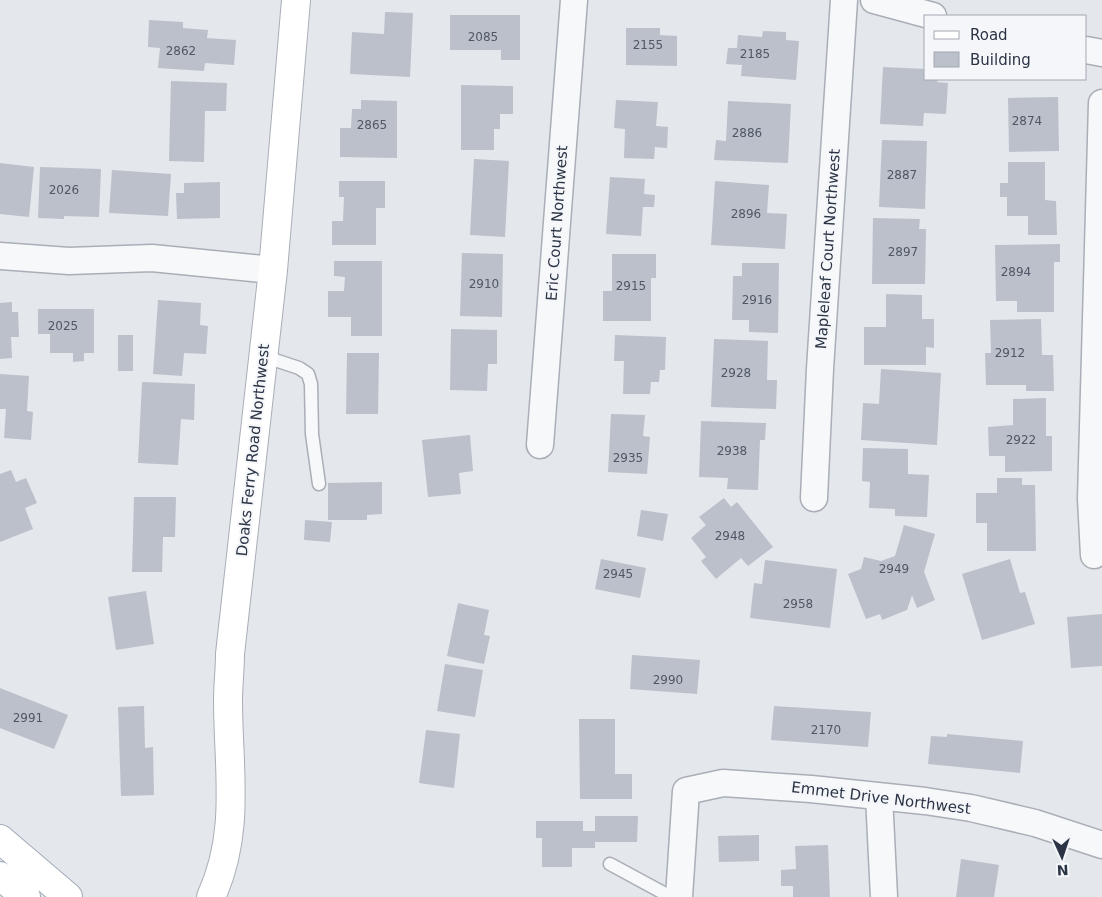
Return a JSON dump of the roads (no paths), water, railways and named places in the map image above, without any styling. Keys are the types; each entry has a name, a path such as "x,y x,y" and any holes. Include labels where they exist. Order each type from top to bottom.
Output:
{"main road":[{"name":"Doaks Ferry Road Northwest","path":"211,897 223,866 230,834 231,798 228,700 230,654 273,270 296,0"},
{"path":"0,840 68,897"},
{"path":"0,876 26,897"}],"street":[{"name":"Eric Court Northwest","path":"540,445 574,0"},
{"name":"Mapleleaf Court Northwest","path":"814,498 820,369 844,0"},
{"path":"874,0 929,15"},
{"path":"1087,50 1102,52"},
{"path":"1094,555 1091,499 1102,103"},
{"path":"0,256 69,261 152,258 273,270"},
{"name":"Emmet Drive Northwest","path":"679,897 686,791 723,783 879,796 971,808 1035,823 1102,845"},
{"path":"879,796 884,897"}],"lane":[{"path":"263,356 299,368 308,374 312,384 312,434 319,484"},
{"path":"610,864 670,897"}]}
